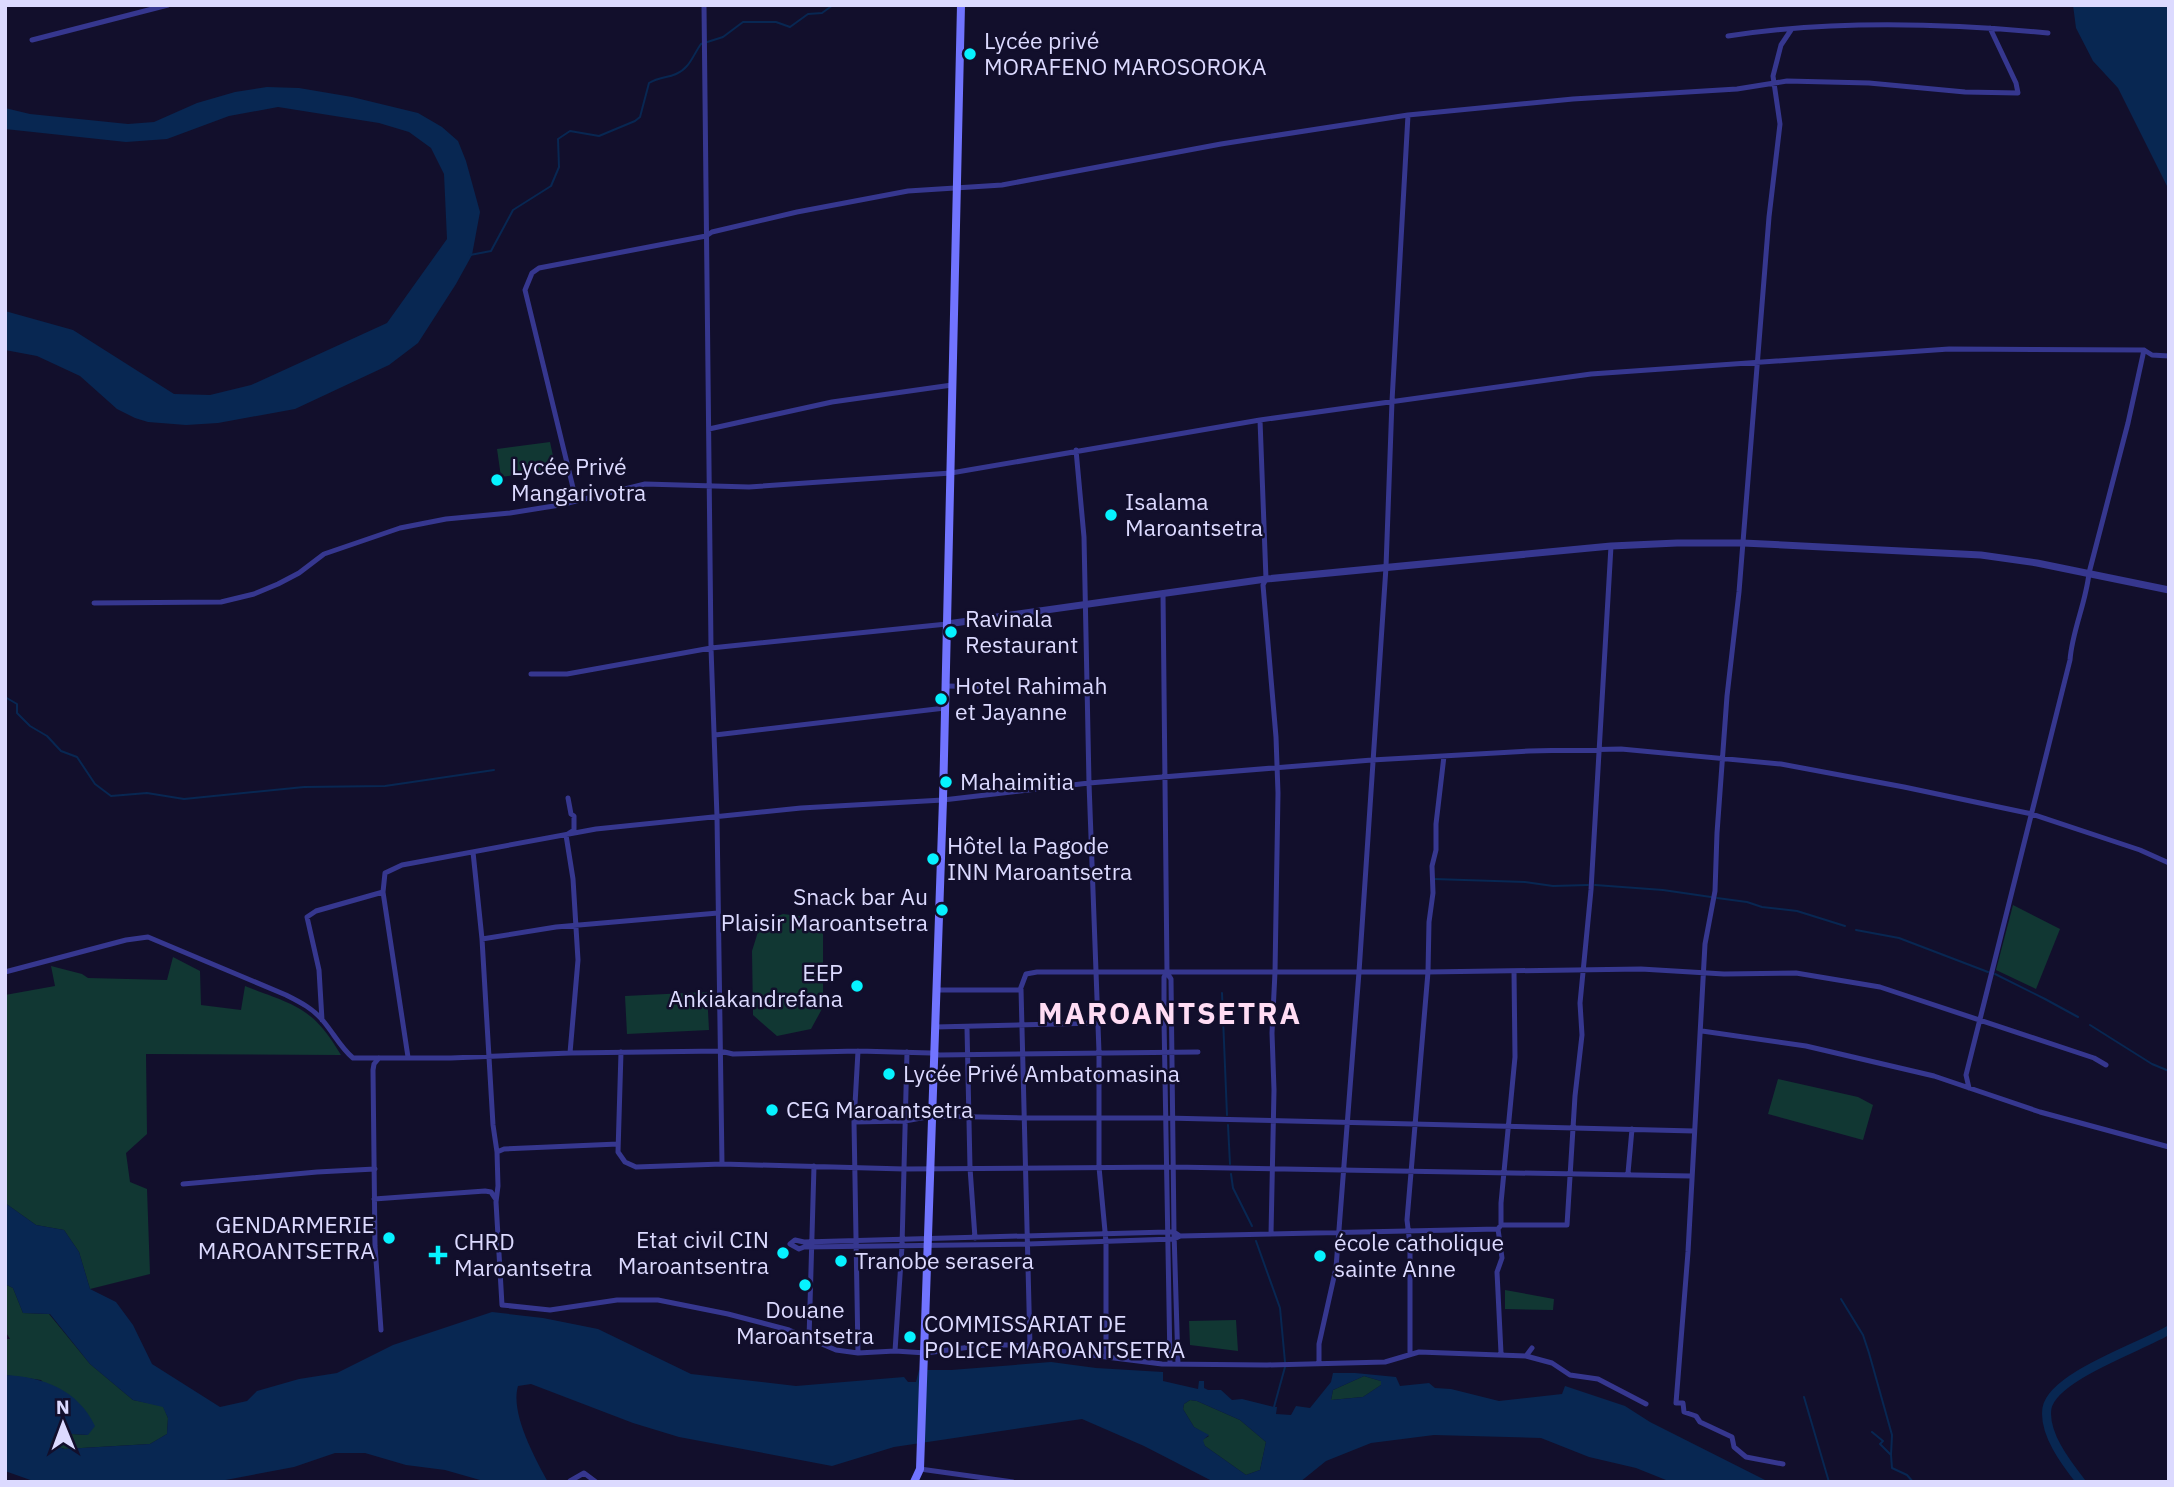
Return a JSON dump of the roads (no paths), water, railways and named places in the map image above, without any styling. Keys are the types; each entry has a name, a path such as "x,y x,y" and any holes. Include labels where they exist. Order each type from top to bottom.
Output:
{"main road":[{"path":"914,1482 922,1456 926,1353 946,686 961,5"}],"street":[{"path":"32,40 168,5"},
{"path":"704,5 711,648 718,817 722,1164"},
{"path":"1728,36 1763,30 1868,25 1990,28 2048,33"},
{"path":"576,500 526,290 529,278 539,268 706,236 712,232 797,212 908,191 1008,184 1199,148 1408,116 1573,99 1773,85 1787,81 1866,82 1965,92 2018,93 2016,83 1990,28"},
{"path":"1783,1464 1746,1457 1734,1447 1732,1437 1700,1422 1696,1416 1684,1412 1683,1403 1676,1403 1702,1031 1705,944 1715,891 1727,696 1780,124 1773,76 1779,52 1791,30"},
{"path":"1319,1363 1319,1345 1335,1280 1359,972 1386,567 1408,116"},
{"path":"94,603 220,602 254,594 302,571 325,554 400,528 446,519 523,511 648,484 760,486 951,474 1076,450 1260,420 1591,374 1949,349 2144,349 2151,355 2169,356"},
{"path":"1969,1088 1966,1075 2144,349"},
{"path":"709,429 832,402 952,386"},
{"path":"1260,420 1266,579 1263,585 1277,768 1271,1234"},
{"path":"1076,450 1083,522 1099,1052 1099,1167 1106,1241 1106,1356"},
{"path":"531,674 566,674 711,648 947,624 1266,579 1611,546 1743,543 1981,555 2169,590"},
{"path":"929,1242 1105,1234 1172,1236 1338,1233 1566,1225 1572,1127 1582,1035 1580,1003 1591,890 1611,546"},
{"path":"1163,593 1167,973 1164,977 1178,1364"},
{"path":"946,686 1004,687"},
{"path":"715,735 945,708"},
{"path":"408,1057 383,892 384,874 400,866 596,830 864,803 943,800 1089,783 1372,760 1529,751 1641,749 1814,769 2032,814 2140,850 2169,863"},
{"path":"1410,1353 1408,1231 1428,972 1432,870 1444,756"},
{"path":"566,835 574,830 568,798"},
{"path":"566,835 573,878 578,960 570,1053"},
{"path":"474,852 497,1152 496,1202 502,1305 550,1310 617,1300 658,1300 729,1314 789,1330 836,1350 858,1353 926,1353 985,1345 1030,1346 1142,1362 1282,1365 1385,1362 1410,1353 1501,1353 1546,1360 1570,1375 1598,1379 1646,1404"},
{"path":"322,1020 319,970 307,917 316,911 383,892"},
{"path":"482,939 556,927 718,913"},
{"path":"5,972 148,937 307,1006 353,1058 720,1051 733,1054 858,1051 934,1054 1198,1052"},
{"path":"1030,1346 1021,989 1023,978 1030,973 1641,969 1703,973 1796,973 1880,987 2094,1058 2106,1065"},
{"path":"1501,1353 1497,1272 1502,1258 1499,1227 1515,1057 1514,971"},
{"path":"936,990 1021,989"},
{"path":"935,1027 1097,1023"},
{"path":"967,1028 970,1168 975,1238"},
{"path":"1702,1031 1806,1046 1934,1076 2046,1114 2169,1147"},
{"path":"858,1051 854,1122 858,1353"},
{"path":"621,1052 618,1144 621,1157 636,1167 722,1164 854,1168 1170,1167 1691,1176"},
{"path":"895,1351 902,1242 907,1052"},
{"path":"379,1059 373,1070 374,1199 381,1330"},
{"path":"854,1122 905,1121 932,1116 1169,1118 1694,1131"},
{"path":"1628,1173 1632,1129"},
{"path":"497,1152 504,1149 618,1144"},
{"path":"809,1339 814,1166"},
{"path":"183,1184 317,1171 375,1169"},
{"path":"374,1199 485,1191 494,1194 496,1202"},
{"path":"856,1243 794,1248 791,1242 1028,1244 1172,1236"},
{"path":"1170,1363 1172,1236"},
{"path":"1526,1356 1532,1348"},
{"path":"920,1469 1013,1482"},
{"path":"570,1481 584,1473 596,1482"}],"water":[{"path":"2073,5 2169,5 2169,190 2118,88 2093,61 2076,28"},
{"path":"267,87 299,88 352,97 418,113 442,127 458,141 480,212 472,255 418,343 389,365 295,409 218,423 186,425 148,422 135,418 117,409 80,376 37,356 5,350 5,311 73,330 174,394 210,395 251,385 387,323 447,239 444,174 431,148 409,132 379,123 278,107 229,116 167,139 126,142 5,129 5,108 30,114 128,124 154,122 197,103 235,92"},
{"path":"5,1203 36,1225 64,1230 79,1252 90,1289 116,1302 133,1325 152,1364 220,1407 247,1401 257,1391 299,1379 337,1373 393,1345 492,1312 543,1318 598,1329 691,1374 796,1386 904,1377 908,1382 916,1382 919,1370 1051,1362 1163,1372 1163,1381 1198,1389 1199,1381 1204,1381 1204,1388 1221,1390 1232,1400 1242,1399 1277,1407 1276,1414 1291,1415 1296,1406 1310,1408 1331,1382 1333,1373 1396,1377 1400,1386 1429,1383 1435,1388 1451,1389 1499,1401 1562,1394 1565,1386 1625,1406 1650,1422 1769,1482 1671,1482 1636,1468 1589,1457 1541,1438 1434,1435 1371,1443 1326,1461 1300,1482 1214,1482 1144,1446 1082,1419 894,1447 832,1466 679,1437 633,1423 531,1384 518,1386 517,1409 525,1435 548,1482 487,1482 445,1470 406,1465 365,1453 335,1453 294,1467 215,1482 36,1482 5,1471 5,1375 33,1379 58,1388 79,1403 88,1414 95,1426 88,1435 55,1433 50,1445 65,1449 150,1444 167,1434 168,1418 163,1407 133,1400 90,1364 50,1314 23,1313 13,1288 5,1284","holes":["1364,1376 1381,1381 1381,1385 1363,1397 1331,1400 1333,1390","1190,1400 1240,1420 1266,1442 1260,1470 1246,1475 1205,1446 1203,1440 1209,1435 1194,1427 1183,1409 1184,1404"]}],"waterway":[{"path":"470,255 491,251 513,210 551,186 559,167 558,139 570,131 599,136 635,121 640,117 649,83 681,71 701,44 723,37 743,22 776,22 790,27 808,14 822,13 833,5"},
{"path":"5,697 17,704 17,713 30,726 47,736 61,751 77,757 95,784 111,796 147,793 184,799 304,787 385,786 494,770"},
{"path":"1434,879 1525,882 1553,886 1588,885"},
{"path":"1595,885 1711,897"},
{"path":"1717,898 1797,911 1845,926"},
{"path":"1856,930 1899,938 1988,972"},
{"path":"1995,974 2078,1017"},
{"path":"1222,993 1227,1115"},
{"path":"2090,1025 2152,1064 2169,1071"},
{"path":"1228,1125 1230,1164"},
{"path":"1231,1174 1233,1188 1252,1226"},
{"path":"1256,1241 1280,1308 1285,1362"},
{"path":"1841,1299 1863,1335 1869,1353 1892,1435 1891,1455"},
{"path":"2081,1482 2052,1437 2047,1408 2053,1396 2065,1385 2100,1363 2169,1330"},
{"path":"1274,1407 1285,1367"},
{"path":"1804,1397 1829,1482"},
{"path":"1872,1432 1883,1441 1880,1444 1891,1455 1892,1468 1907,1475 1913,1482"}],"place":[{"name":"Lycée privé MORAFENO MAROSOROKA","path":"970,54"},
{"name":"Lycée Privé Mangarivotra","path":"497,480"},
{"name":"Isalama Maroantsetra","path":"1111,515"},
{"name":"Ravinala Restaurant","path":"951,632"},
{"name":"Hotel Rahimah et Jayanne","path":"941,699"},
{"name":"Mahaimitia","path":"946,782"},
{"name":"Hôtel la Pagode INN Maroantsetra","path":"933,859"},
{"name":"Snack bar Au Plaisir Maroantsetra","path":"942,910"},
{"name":"EEP Ankiakandrefana","path":"857,986"},
{"name":"Lycée Privé Ambatomasina","path":"889,1074"},
{"name":"CEG Maroantsetra","path":"772,1110"},
{"name":"GENDARMERIE MAROANTSETRA","path":"389,1238"},
{"name":"Etat civil CIN Maroantsentra","path":"783,1253"},
{"name":"CHRD Maroantsetra","path":"438,1255"},
{"name":"école catholique sainte Anne","path":"1320,1256"},
{"name":"Tranobe serasera","path":"841,1261"},
{"name":"Douane Maroantsetra","path":"805,1285"},
{"name":"COMMISSARIAT DE POLICE MAROANTSETRA","path":"910,1337"}],"district":[{"name":"MAROANTSETRA","path":"1170,1014"}]}
